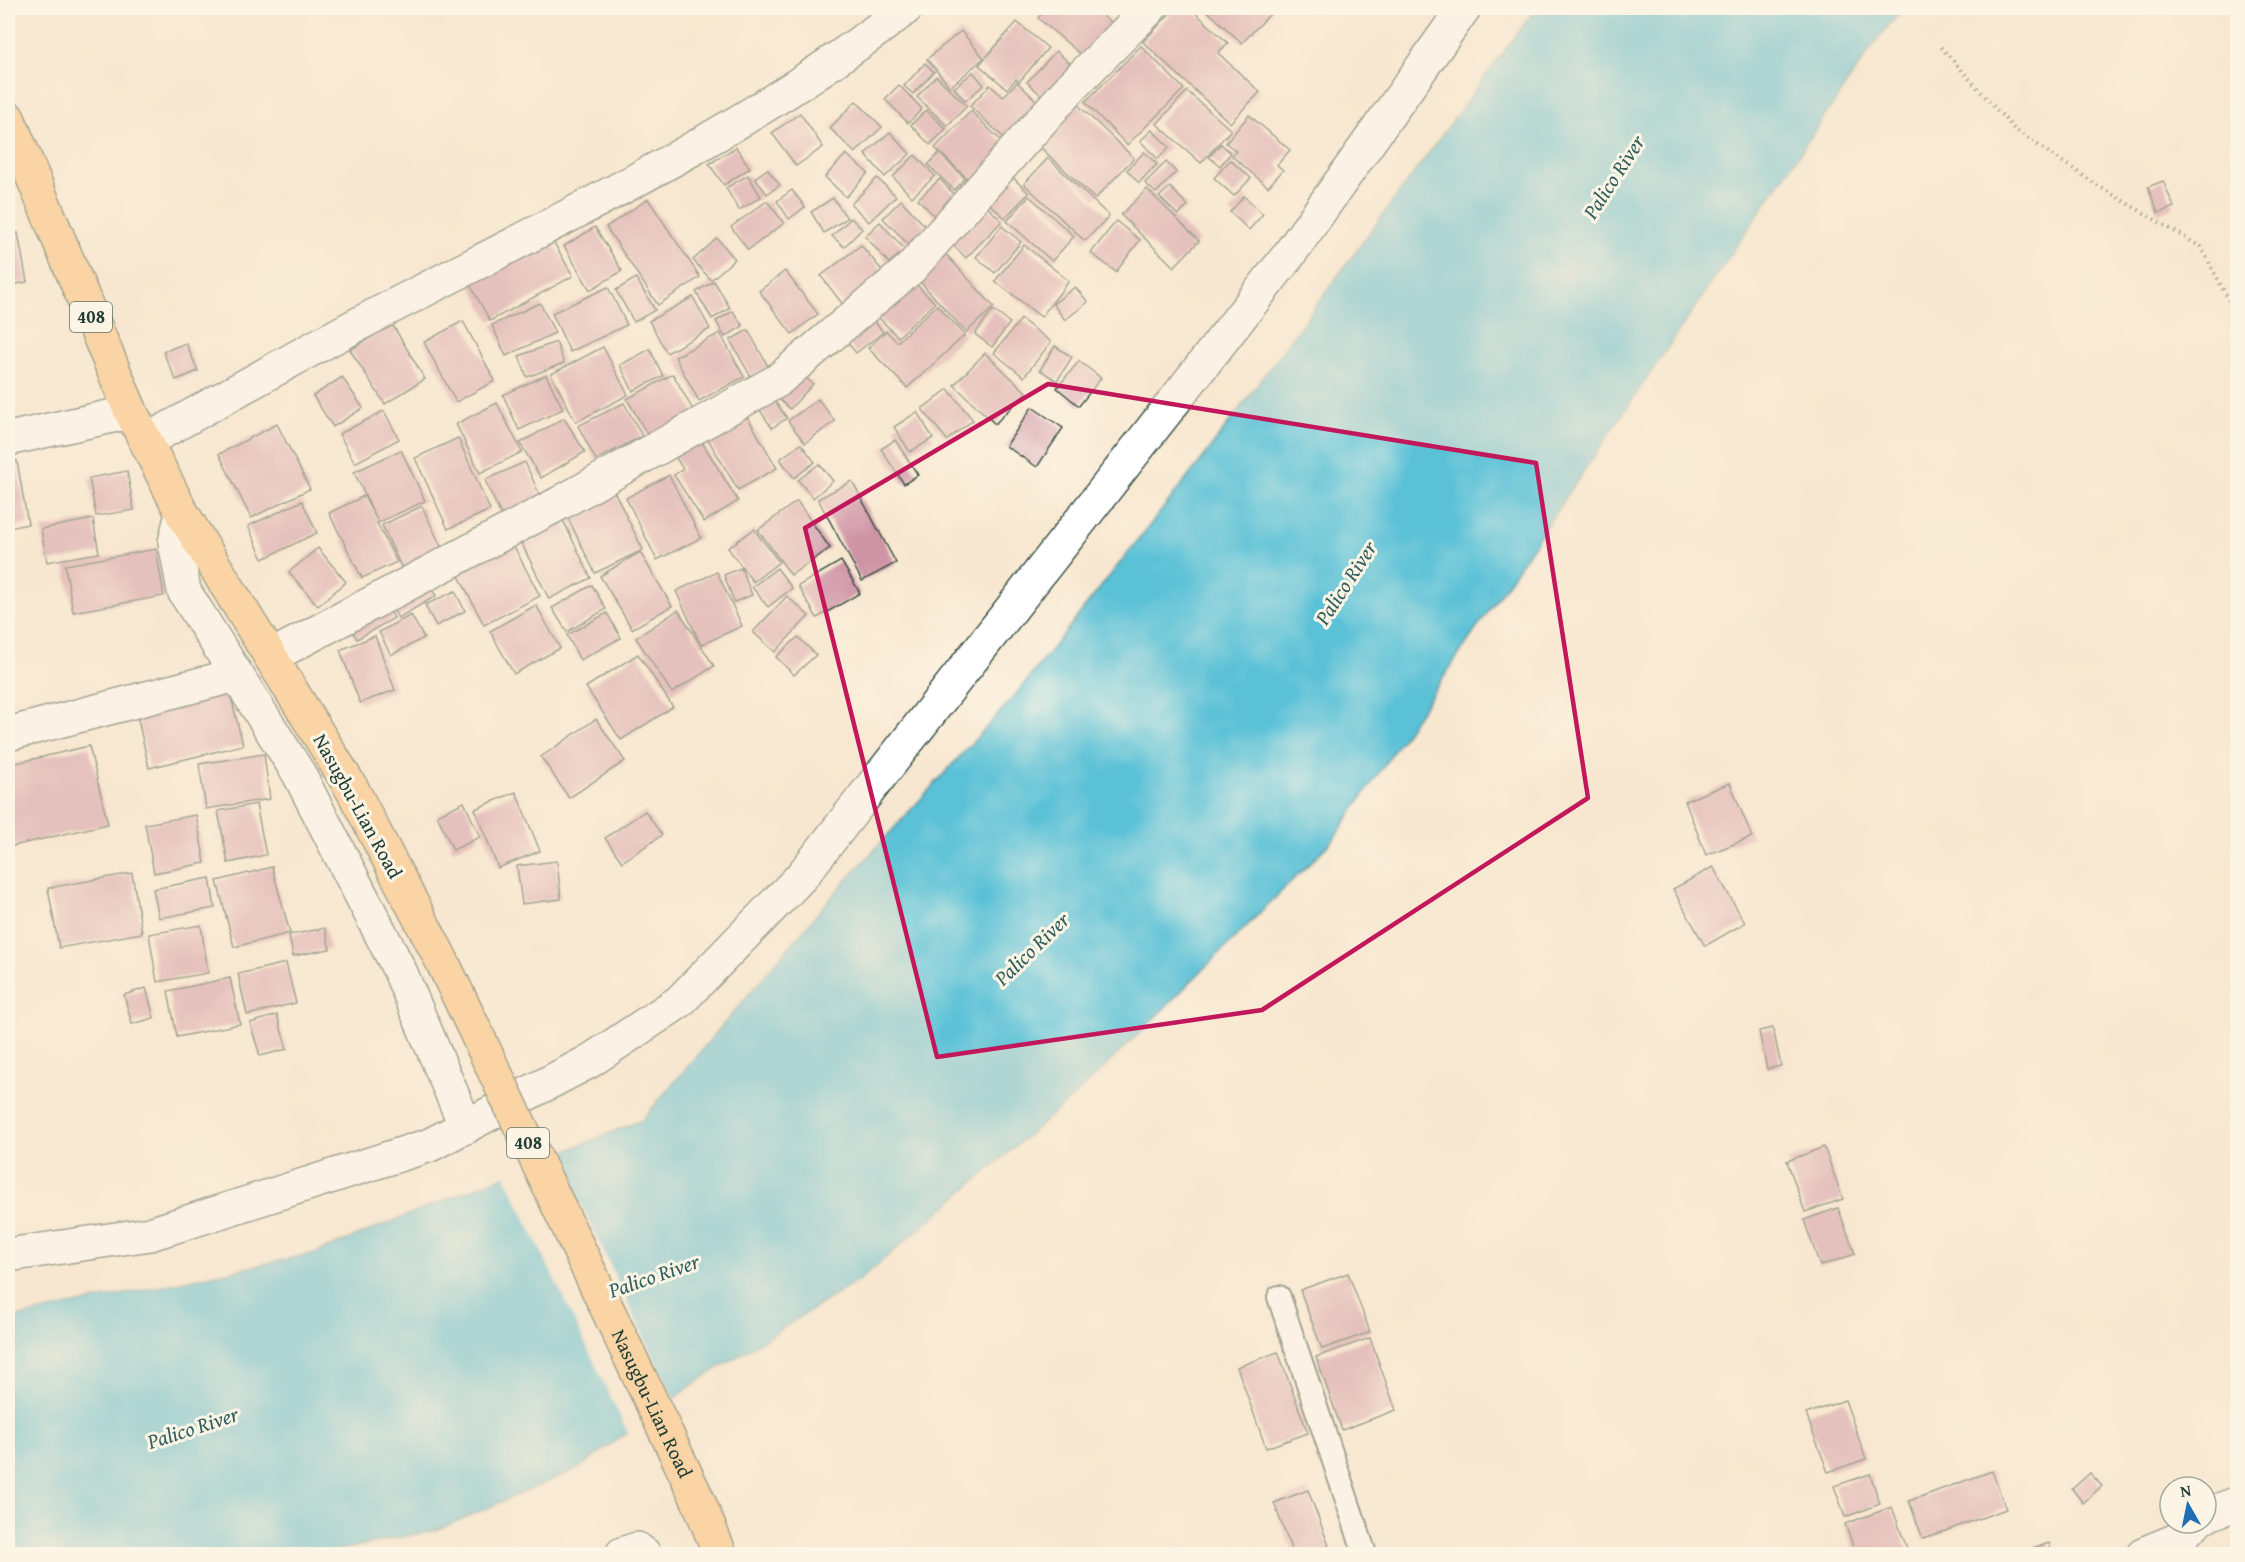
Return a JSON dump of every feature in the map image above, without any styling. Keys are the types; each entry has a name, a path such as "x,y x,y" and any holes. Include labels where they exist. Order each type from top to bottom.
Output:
{"main road":[{"name":"Nasugbu-Lian Road","path":"8,118 131,412 182,513 352,789 441,959 698,1500 720,1554"}],"street":[{"path":"146,441 391,307 561,220 785,95 906,8"},
{"path":"272,657 560,503 777,381 910,269 1072,86 1150,8"},
{"path":"8,1255 150,1234 430,1145 590,1061 679,1002 801,877 1288,256 1464,8"},
{"path":"8,439 131,412"},
{"path":"182,513 175,542 184,591 299,774 395,961 466,1126"},
{"path":"8,734 236,675"},
{"path":"2218,1510 2238,1503"},
{"path":"2143,1554 2177,1540 2182,1535"},
{"path":"622,1554 637,1549 644,1554"}],"lane":[{"path":"1279,1297 1365,1554"}],"path":[{"path":"1941,47 2014,129 2100,188 2201,247 2238,318"}],"highlighted area":[{"path":"1048,384 1536,463 1588,798 1262,1010 937,1057 805,528"}],"water":[{"name":"Palico River","path":"1536,8 1904,8 1878,38 1333,840 1087,1085 861,1279 701,1379 579,1468 437,1530 320,1554 8,1554 8,1319 315,1253 642,1120 834,894 1013,698 1203,458"}],"pier":[{"path":"556,1152 675,1402 629,1435 504,1173"}],"building":[{"path":"1047,8 1093,8 1113,24 1085,58 1038,18"},
{"path":"1175,8 1190,8 1228,43 1218,53 1260,92 1230,123 1143,42"},
{"path":"1204,8 1267,8 1272,12 1242,43"},
{"path":"1017,22 1048,48 1019,82 1016,79 1007,89 979,65"},
{"path":"961,31 984,58 950,87 927,59"},
{"path":"1141,46 1184,89 1127,145 1085,102"},
{"path":"1056,51 1074,67 1044,98 1027,82"},
{"path":"925,63 934,72 913,94 904,86"},
{"path":"973,72 984,85 965,101 954,88"},
{"path":"936,76 967,106 947,126 917,97"},
{"path":"1017,82 1040,104 1006,140 970,106 990,85 1003,97"},
{"path":"899,85 922,109 908,123 885,99"},
{"path":"1187,91 1231,130 1201,163 1157,124"},
{"path":"856,101 882,127 855,153 830,128"},
{"path":"1076,103 1134,158 1095,199 1037,144"},
{"path":"926,110 946,129 930,145 911,125"},
{"path":"971,111 1007,147 972,183 935,148"},
{"path":"800,113 823,147 796,166 772,133"},
{"path":"1249,115 1290,150 1277,165 1283,170 1268,187 1232,156 1236,151 1226,143"},
{"path":"1152,130 1169,147 1158,159 1140,141"},
{"path":"890,132 910,154 885,177 865,154"},
{"path":"1221,144 1231,153 1220,166 1209,157"},
{"path":"736,147 750,168 724,185 709,164"},
{"path":"1144,152 1157,164 1139,183 1127,170"},
{"path":"939,153 965,178 954,190 928,165"},
{"path":"846,154 868,173 846,197 825,177"},
{"path":"915,155 935,176 912,197 893,177"},
{"path":"1048,158 1109,216 1085,241 1024,184"},
{"path":"1230,160 1251,178 1234,196 1214,178"},
{"path":"1166,162 1176,172 1156,193 1145,183"},
{"path":"767,169 780,185 767,194 755,178"},
{"path":"1009,174 1029,193 1005,218 985,200"},
{"path":"748,175 761,197 739,210 726,188"},
{"path":"877,178 896,196 869,222 851,204"},
{"path":"940,179 960,201 938,220 918,199"},
{"path":"2163,181 2174,207 2158,213 2148,187"},
{"path":"1170,187 1188,206 1178,215 1159,197"},
{"path":"1147,189 1199,241 1174,267 1121,215"},
{"path":"792,190 805,207 789,219 777,201"},
{"path":"1029,196 1074,236 1052,261 1007,221"},
{"path":"1244,196 1263,214 1249,230 1230,212"},
{"path":"833,198 847,218 824,233 811,212"},
{"path":"648,199 700,277 658,305 606,227"},
{"path":"901,200 926,227 908,244 883,218"},
{"path":"767,201 784,223 748,250 731,227"},
{"path":"984,204 1002,221 966,258 948,240"},
{"path":"851,218 862,229 844,247 832,236"},
{"path":"1116,221 1140,240 1116,272 1091,253"},
{"path":"880,222 905,250 889,263 865,236"},
{"path":"1002,226 1021,242 995,273 976,257"},
{"path":"595,227 622,271 590,290 564,246"},
{"path":"18,233 27,282 8,286 8,235"},
{"path":"549,234 573,276 490,321 467,279"},
{"path":"717,238 735,259 711,280 693,260"},
{"path":"861,245 885,274 844,306 821,276"},
{"path":"1024,245 1069,281 1041,317 995,281"},
{"path":"942,250 994,307 966,332 914,275"},
{"path":"785,271 818,314 792,334 759,291"},
{"path":"636,278 655,310 634,322 616,290"},
{"path":"714,281 730,308 712,319 696,292"},
{"path":"914,282 935,303 898,337 877,316"},
{"path":"608,287 627,325 570,352 552,313"},
{"path":"1075,287 1088,302 1065,320 1053,304"},
{"path":"693,297 710,329 667,353 649,321"},
{"path":"540,303 555,333 506,356 492,325"},
{"path":"937,305 965,335 907,388 868,348 886,331 897,342"},
{"path":"993,310 1010,323 992,347 975,334"},
{"path":"733,311 743,326 725,337 716,321"},
{"path":"870,316 883,332 856,353 844,338"},
{"path":"1021,319 1051,342 1024,377 994,353"},
{"path":"463,321 495,381 456,402 424,342"},
{"path":"392,324 425,379 385,404 350,350"},
{"path":"748,330 769,368 751,377 730,340"},
{"path":"720,333 744,377 699,401 675,357"},
{"path":"556,342 564,363 527,377 519,356"},
{"path":"186,343 198,371 176,380 163,352"},
{"path":"1055,346 1072,357 1057,381 1040,370"},
{"path":"603,347 628,395 576,422 551,374"},
{"path":"650,349 663,376 633,391 620,365"},
{"path":"985,353 1026,392 995,424 954,385"},
{"path":"1079,361 1101,378 1079,406 1057,388"},
{"path":"796,369 813,384 790,409 773,394"},
{"path":"673,374 695,414 650,439 627,399"},
{"path":"546,375 563,409 519,430 503,395"},
{"path":"342,377 363,408 333,427 313,396"},
{"path":"948,389 973,420 947,440 922,409"},
{"path":"771,396 787,418 772,428 757,406"},
{"path":"818,399 835,421 805,443 788,421"},
{"path":"497,403 522,452 480,473 456,424"},
{"path":"624,403 642,436 596,460 578,426"},
{"path":"1032,407 1063,428 1037,467 1006,446"},
{"path":"384,411 399,439 355,463 339,434"},
{"path":"744,411 777,468 738,490 705,434"},
{"path":"917,412 933,438 910,452 894,427"},
{"path":"564,418 585,452 541,478 520,443"},
{"path":"277,424 310,489 251,518 219,454"},
{"path":"697,434 738,501 704,522 674,475 683,469 671,450"},
{"path":"458,438 490,510 448,529 415,458"},
{"path":"895,440 918,475 904,484 881,449"},
{"path":"801,444 815,462 794,478 780,459"},
{"path":"401,450 425,501 377,523 397,562 362,578 329,513 364,496 377,520 354,472"},
{"path":"17,461 28,524 8,528 8,463"},
{"path":"525,462 541,498 501,515 485,480"},
{"path":"819,464 833,481 813,498 798,480"},
{"path":"127,471 134,510 96,516 89,478"},
{"path":"669,475 701,538 657,560 626,498"},
{"path":"852,481 896,563 862,581 818,499"},
{"path":"610,483 643,550 595,573 562,506"},
{"path":"302,501 317,533 263,559 248,526"},
{"path":"797,501 830,548 791,575 758,530"},
{"path":"422,506 444,553 403,571 382,525"},
{"path":"559,512 591,578 549,599 516,532"},
{"path":"93,519 99,553 47,562 41,529"},
{"path":"754,529 779,562 753,582 728,548"},
{"path":"510,539 540,596 484,625 455,568"},
{"path":"318,548 346,582 318,606 289,572"},
{"path":"156,549 164,596 73,612 65,565"},
{"path":"640,552 672,606 632,629 600,576"},
{"path":"841,561 860,593 817,618 798,586"},
{"path":"741,568 752,595 734,602 724,575"},
{"path":"777,568 792,588 768,607 752,587"},
{"path":"717,572 742,626 701,645 676,591"},
{"path":"425,577 436,596 398,618 387,598"},
{"path":"592,585 606,609 567,632 552,608"},
{"path":"455,591 465,611 436,626 425,605"},
{"path":"787,596 809,616 775,652 753,632"},
{"path":"386,603 394,618 357,639 348,625"},
{"path":"536,605 560,648 514,674 490,631"},
{"path":"678,610 714,666 672,693 636,638"},
{"path":"607,613 621,638 580,660 567,635"},
{"path":"411,615 424,638 391,655 379,632"},
{"path":"375,636 395,690 360,703 340,650"},
{"path":"798,637 816,655 794,675 776,657"},
{"path":"638,654 673,707 621,740 586,687"},
{"path":"230,693 243,745 149,768 137,715"},
{"path":"596,719 625,761 569,798 541,757"},
{"path":"89,746 108,824 8,847 8,765"},
{"path":"264,754 270,799 206,809 199,764"},
{"path":"1730,783 1752,837 1706,855 1685,801"},
{"path":"516,792 540,851 498,868 475,809"},
{"path":"464,802 480,837 453,850 437,815"},
{"path":"256,804 266,855 228,863 218,811"},
{"path":"645,811 662,835 622,862 605,838"},
{"path":"196,815 205,863 154,873 145,824"},
{"path":"557,861 561,899 522,904 517,866"},
{"path":"272,867 290,933 234,947 217,881"},
{"path":"1713,867 1745,923 1705,946 1673,889"},
{"path":"132,873 142,933 59,948 48,888"},
{"path":"210,878 215,908 159,918 153,889"},
{"path":"201,925 208,973 157,982 149,934"},
{"path":"325,928 330,949 293,956 289,935"},
{"path":"286,963 296,1003 247,1015 238,974"},
{"path":"230,978 240,1024 177,1037 168,991"},
{"path":"146,988 154,1018 132,1024 124,995"},
{"path":"277,1015 287,1049 260,1056 250,1023"},
{"path":"1773,1028 1781,1066 1767,1069 1759,1031"},
{"path":"1824,1147 1843,1199 1805,1212 1787,1161"},
{"path":"1838,1208 1855,1254 1820,1266 1804,1220"},
{"path":"1348,1273 1370,1332 1322,1349 1300,1290"},
{"path":"1370,1338 1396,1410 1342,1430 1316,1357"},
{"path":"1278,1352 1308,1433 1266,1448 1237,1367"},
{"path":"1845,1400 1866,1459 1828,1472 1806,1414"},
{"path":"1992,1471 2006,1509 1923,1539 1909,1501"},
{"path":"2090,1473 2102,1486 2083,1503 2072,1489"},
{"path":"1870,1474 1880,1504 1845,1517 1834,1486"},
{"path":"1308,1490 1332,1554 1293,1554 1274,1503"},
{"path":"1892,1507 1909,1554 1856,1554 1845,1524"},
{"path":"2049,1543 2053,1554 2018,1554"}]}
